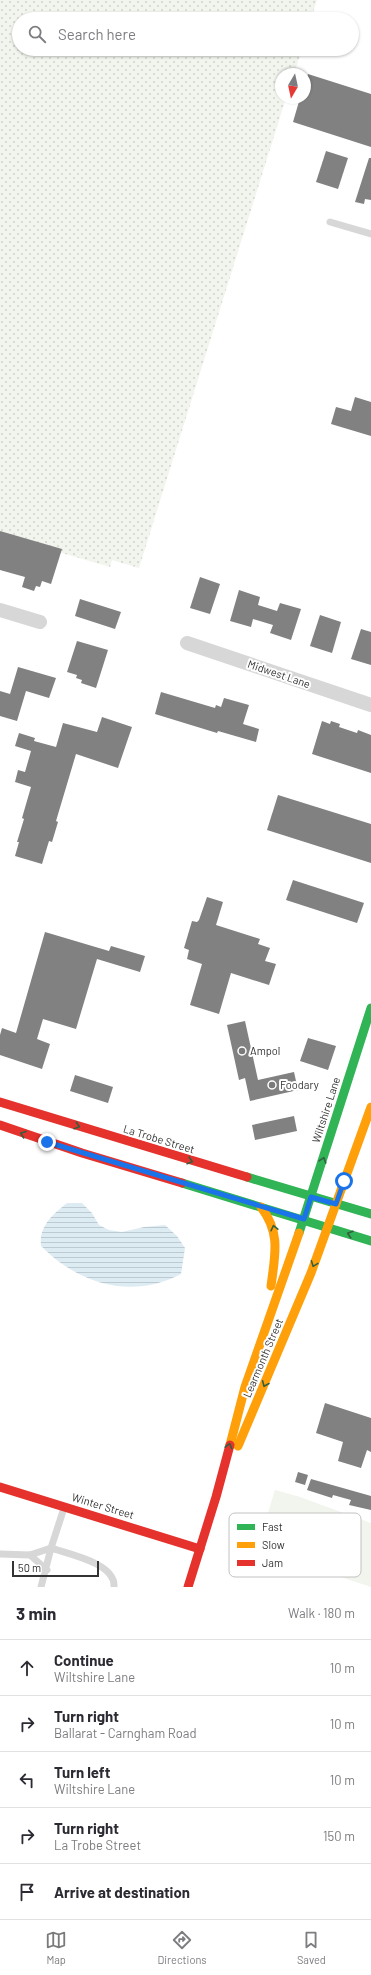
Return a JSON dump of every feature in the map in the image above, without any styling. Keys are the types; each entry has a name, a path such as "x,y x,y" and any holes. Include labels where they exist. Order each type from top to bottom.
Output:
{"main road":[{"name":"Wiltshire Lane","path":"304,1219 371,1008"},
{"path":"354,1062 368,1053"},
{"name":"La Trobe Street","path":"0,1102 128,1142 371,1214"},
{"path":"328,1227 371,1107"},
{"path":"56,1120 60,1133 83,1144 135,1159 177,1182"},
{"path":"1,1125 82,1154 304,1219 371,1241"},
{"path":"126,1152 128,1142"},
{"path":"261,1207 271,1218 275,1233 276,1252 267,1322"},
{"name":"Learmonth Street","path":"188,1587 216,1497 239,1404 304,1219"},
{"name":"Learmonth Street","path":"216,1497 268,1378 328,1227"},
{"name":"Winter Street","path":"0,1487 200,1549"}],"street":[{"path":"0,610 40,622"},
{"name":"Midwest Lane","path":"187,643 371,705"}],"lane":[{"path":"330,222 371,234"},
{"path":"42,1587 51,1548 64,1507"},
{"path":"0,1554 30,1555 51,1548 98,1564 108,1571 114,1583 114,1587"},
{"path":"30,1555 47,1570"}],"shaded area":[{"path":"0,0 317,0 313,12 12,12 12,56 300,56 296,68 275,68 275,104 284,104 139,568 112,560 110,567 0,535"},
{"path":"67,1203 82,1203 92,1213 99,1225 109,1230 122,1232 144,1227 165,1225 177,1236 185,1248 181,1274 162,1282 144,1286 125,1287 106,1284 72,1270 41,1246 44,1227 56,1212"},
{"path":"275,1490 300,1497 344,1513 268,1513"},
{"path":"361,1519 371,1523 371,1587 341,1577 361,1577"}],"building":[{"path":"311,75 371,94 371,147 293,122 298,104 311,104"},
{"path":"326,151 348,158 338,189 316,182"},
{"path":"369,158 371,158 371,200 365,199 364,204 355,202"},
{"path":"355,397 371,402 371,436 331,424 336,407 351,411"},
{"path":"0,531 62,549 51,584 42,581 40,587 36,586 34,591 22,587 25,577 0,570"},
{"path":"200,577 220,584 210,614 190,608"},
{"path":"239,590 260,597 258,605 277,611 280,603 301,609 291,640 270,633 273,625 253,619 251,627 230,621"},
{"path":"80,599 121,612 115,629 75,616"},
{"path":"320,615 341,622 332,653 310,646"},
{"path":"361,629 371,632 371,665 351,659"},
{"path":"77,641 108,650 96,688 81,683 82,680 76,678 77,675 67,672"},
{"path":"18,667 56,678 49,698 26,691 17,721 0,716 0,691 10,694"},
{"path":"161,692 215,708 216,705 221,707 224,698 249,705 243,724 259,729 256,742 218,731 217,733 155,714"},
{"path":"102,717 132,727 118,768 76,754 56,821 58,822 52,842 49,841 42,864 15,856 19,842 17,842 24,819 22,818 31,787 15,782 18,770 25,772 31,751 15,746 19,733 35,738 34,741 56,747 63,723 97,732"},
{"path":"322,721 330,724 331,721 340,724 339,727 357,733 358,730 371,735 371,773 312,754"},
{"path":"278,795 371,824 371,863 267,830"},
{"path":"293,880 364,903 357,923 286,900"},
{"path":"207,897 223,902 216,925 260,939 258,944 270,948 265,961 276,964 269,985 231,973 219,1014 190,1005 202,964 187,959 189,950 184,948 192,921 197,922 199,920"},
{"path":"45,932 109,951 111,946 145,956 140,972 97,959 76,1029 43,1019 37,1039 50,1044 42,1069 0,1055 0,1035 2,1028 16,1033"},
{"path":"245,1021 258,1080 294,1072 298,1090 250,1101 245,1078 239,1080 227,1025"},
{"path":"308,1038 336,1046 328,1070 300,1061"},
{"path":"75,1075 113,1087 108,1103 70,1091"},
{"path":"294,1116 297,1131 255,1140 252,1125"},
{"path":"325,1403 371,1418 371,1452 367,1450 361,1468 338,1461 343,1442 316,1433"},
{"path":"298,1472 308,1475 305,1485 295,1482"},
{"path":"311,1479 371,1496 371,1510 349,1505 351,1500 333,1495 332,1498 307,1490"}],"traffic: fast":[{"path":"299,1233 371,1008"},
{"path":"247,1177 371,1214"},
{"path":"182,1183 371,1241"}],"traffic: slow":[{"path":"238,1446 311,1273 371,1107"},
{"path":"261,1207 272,1226 274,1235 275,1254 271,1286"},
{"path":"230,1445 245,1387 299,1233"}],"traffic: jam":[{"path":"0,1102 247,1177"},
{"path":"0,1125 82,1153 182,1183"},
{"path":"188,1587 216,1497 230,1445"},
{"path":"0,1487 200,1549"}],"place":[{"name":"Ampol","path":"242,1051"},
{"name":"Foodary","path":"272,1085"}],"route":[{"path":"47,1142 82,1154 304,1219 311,1197 336,1204 344,1181"}]}
